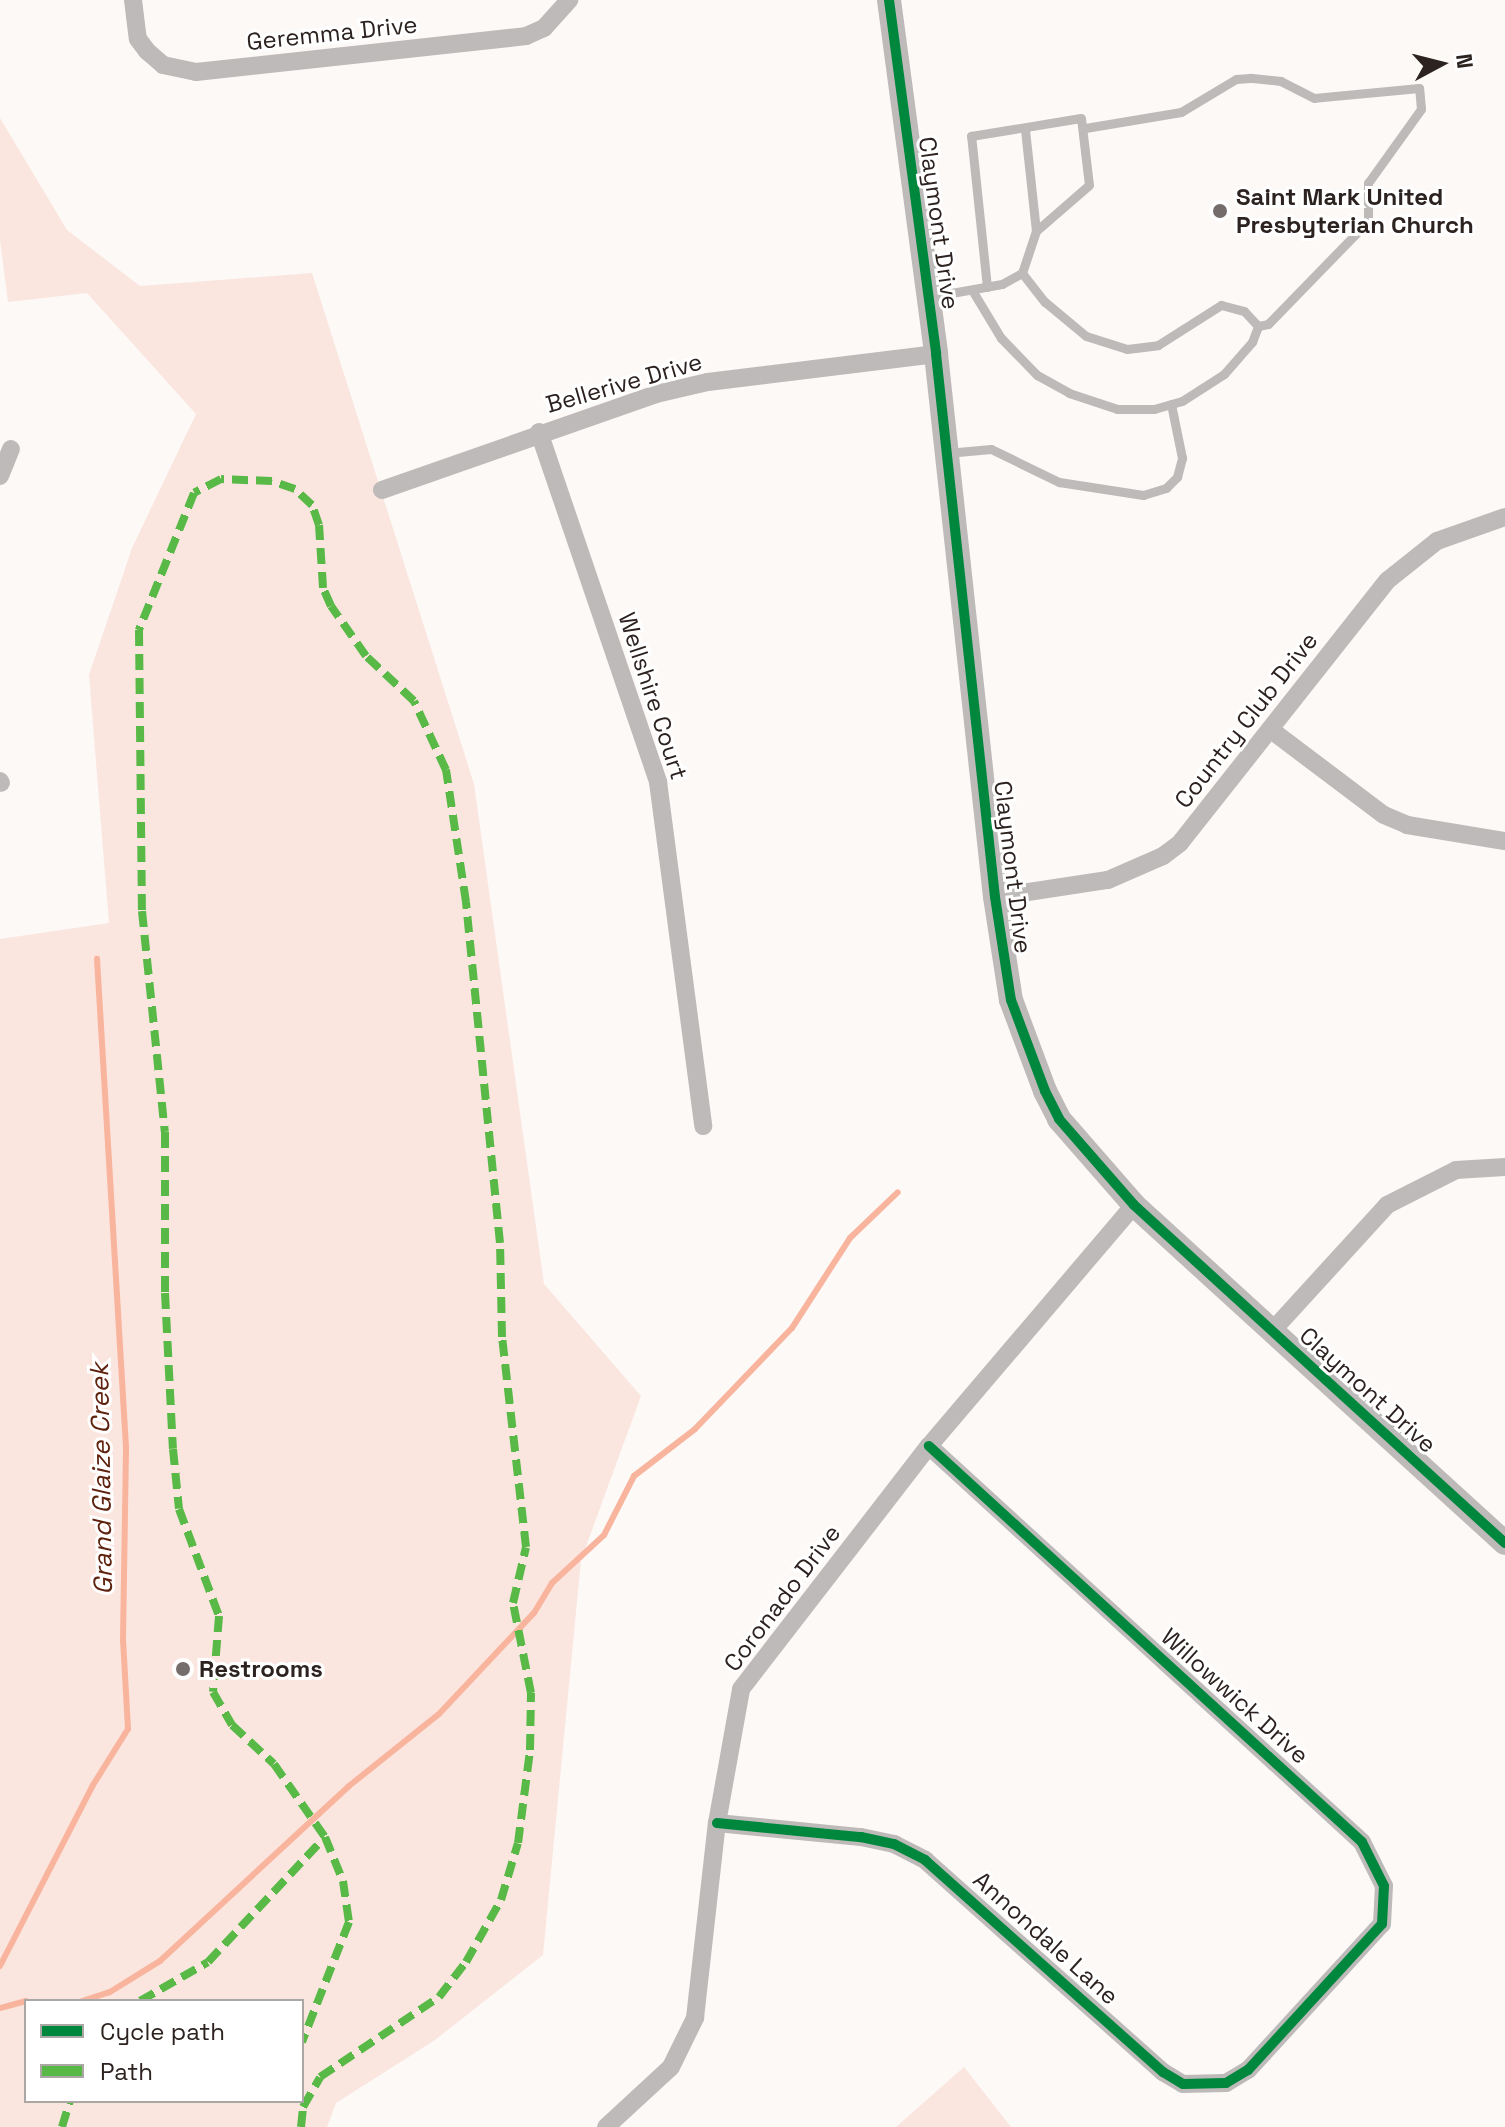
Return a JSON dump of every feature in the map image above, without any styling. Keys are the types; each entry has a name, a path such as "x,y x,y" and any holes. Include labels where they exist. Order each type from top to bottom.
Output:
{"street":[{"name":"Geremma Drive","path":"133,0 138,39 147,51 163,65 196,72 526,36 544,28 569,0"},
{"name":"Claymont Drive","path":"889,0 936,354 995,897 1011,1000 1045,1091 1059,1119 1134,1205 1505,1543"},
{"name":"Bellerive Drive","path":"382,490 539,432 708,382 936,354"},
{"name":"Wellshire Court","path":"539,432 658,782 703,1126"},
{"path":"0,476 11,449"},
{"name":"Country Club Drive","path":"995,897 1108,880 1163,856 1180,843 1363,608 1411,558 1464,528 1505,517"},
{"path":"1271,730 1384,815 1407,825 1505,841"},
{"path":"1273,1330 1387,1205 1456,1170 1505,1167"},
{"name":"Coronado Drive","path":"606,2127 671,2067 695,2018 717,1823 741,1689 929,1446 1134,1205"},
{"name":"Willowwick Drive","path":"929,1446 1314,1795 1376,1862 1387,1906 1382,1924 1307,2008"},
{"name":"Annondale Lane","path":"717,1823 861,1837 894,1844 925,1860 1183,2084 1226,2083 1248,2070 1307,2008"}],"lane":[{"path":"972,290 1001,338 1037,375 1069,393 1117,409 1171,404 1224,374 1252,342 1258,326 1282,311 1368,221 1368,183 1421,109 1419,88 1314,98 1281,81 1250,78 1236,79 1181,112 1085,128"},
{"path":"987,287 971,136 1081,118 1085,128 1089,185 1036,231"},
{"path":"929,297 987,287 1022,273 1036,231 1025,129"},
{"path":"1022,273 1045,302 1086,336 1127,349 1158,345 1221,305 1244,311 1258,326"},
{"path":"947,453 991,449 1059,482 1143,495 1166,488 1177,477 1182,458 1171,404"}],"shaded area":[{"path":"0,118 67,230 140,286 312,273 474,784 544,1284 641,1396 581,1560 543,1955 435,2040 336,2103 327,2127 0,2127 0,939 109,923 89,675 132,548 196,414 87,293 8,302 0,240"},
{"path":"964,2067 1011,2127 896,2127"}],"waterway":[{"name":"Grand Glaize Creek","path":"0,1966 93,1785 128,1729 123,1640 126,1447 97,959"},
{"path":"88,1999 110,1992 160,1961 349,1786 439,1714 534,1613 552,1583 604,1535 634,1476 695,1429 792,1328 850,1238 898,1192"},
{"path":"0,2008 24,2002"}],"marked path":[{"path":"301,2127 303,2107 320,2077 439,1997 466,1962 501,1900 518,1843 530,1750 531,1693 513,1603 526,1547 502,1337 500,1243 466,902 446,770 414,701 366,656 331,606 323,588 319,525 312,505 295,489 272,481 221,479 194,493 139,630 142,911 165,1132 165,1293 173,1449 179,1509 219,1616 213,1692 232,1725 274,1764 325,1837 343,1881 349,1922 304,2037"},
{"path":"143,1999 208,1962 325,1837"},
{"path":"62,2127 69,2103"}],"cycle path":[{"path":"889,0 936,354 995,897 1011,1000 1045,1091 1059,1119 1134,1205 1505,1543"},
{"path":"717,1823 861,1837 894,1844 925,1860 1163,2072 1183,2084 1226,2083 1248,2070 1382,1924 1384,1886 1362,1842 929,1446"}],"place":[{"name":"Saint Mark United Presbyterian Church","path":"1220,211"},
{"name":"Restrooms","path":"183,1669"}]}
